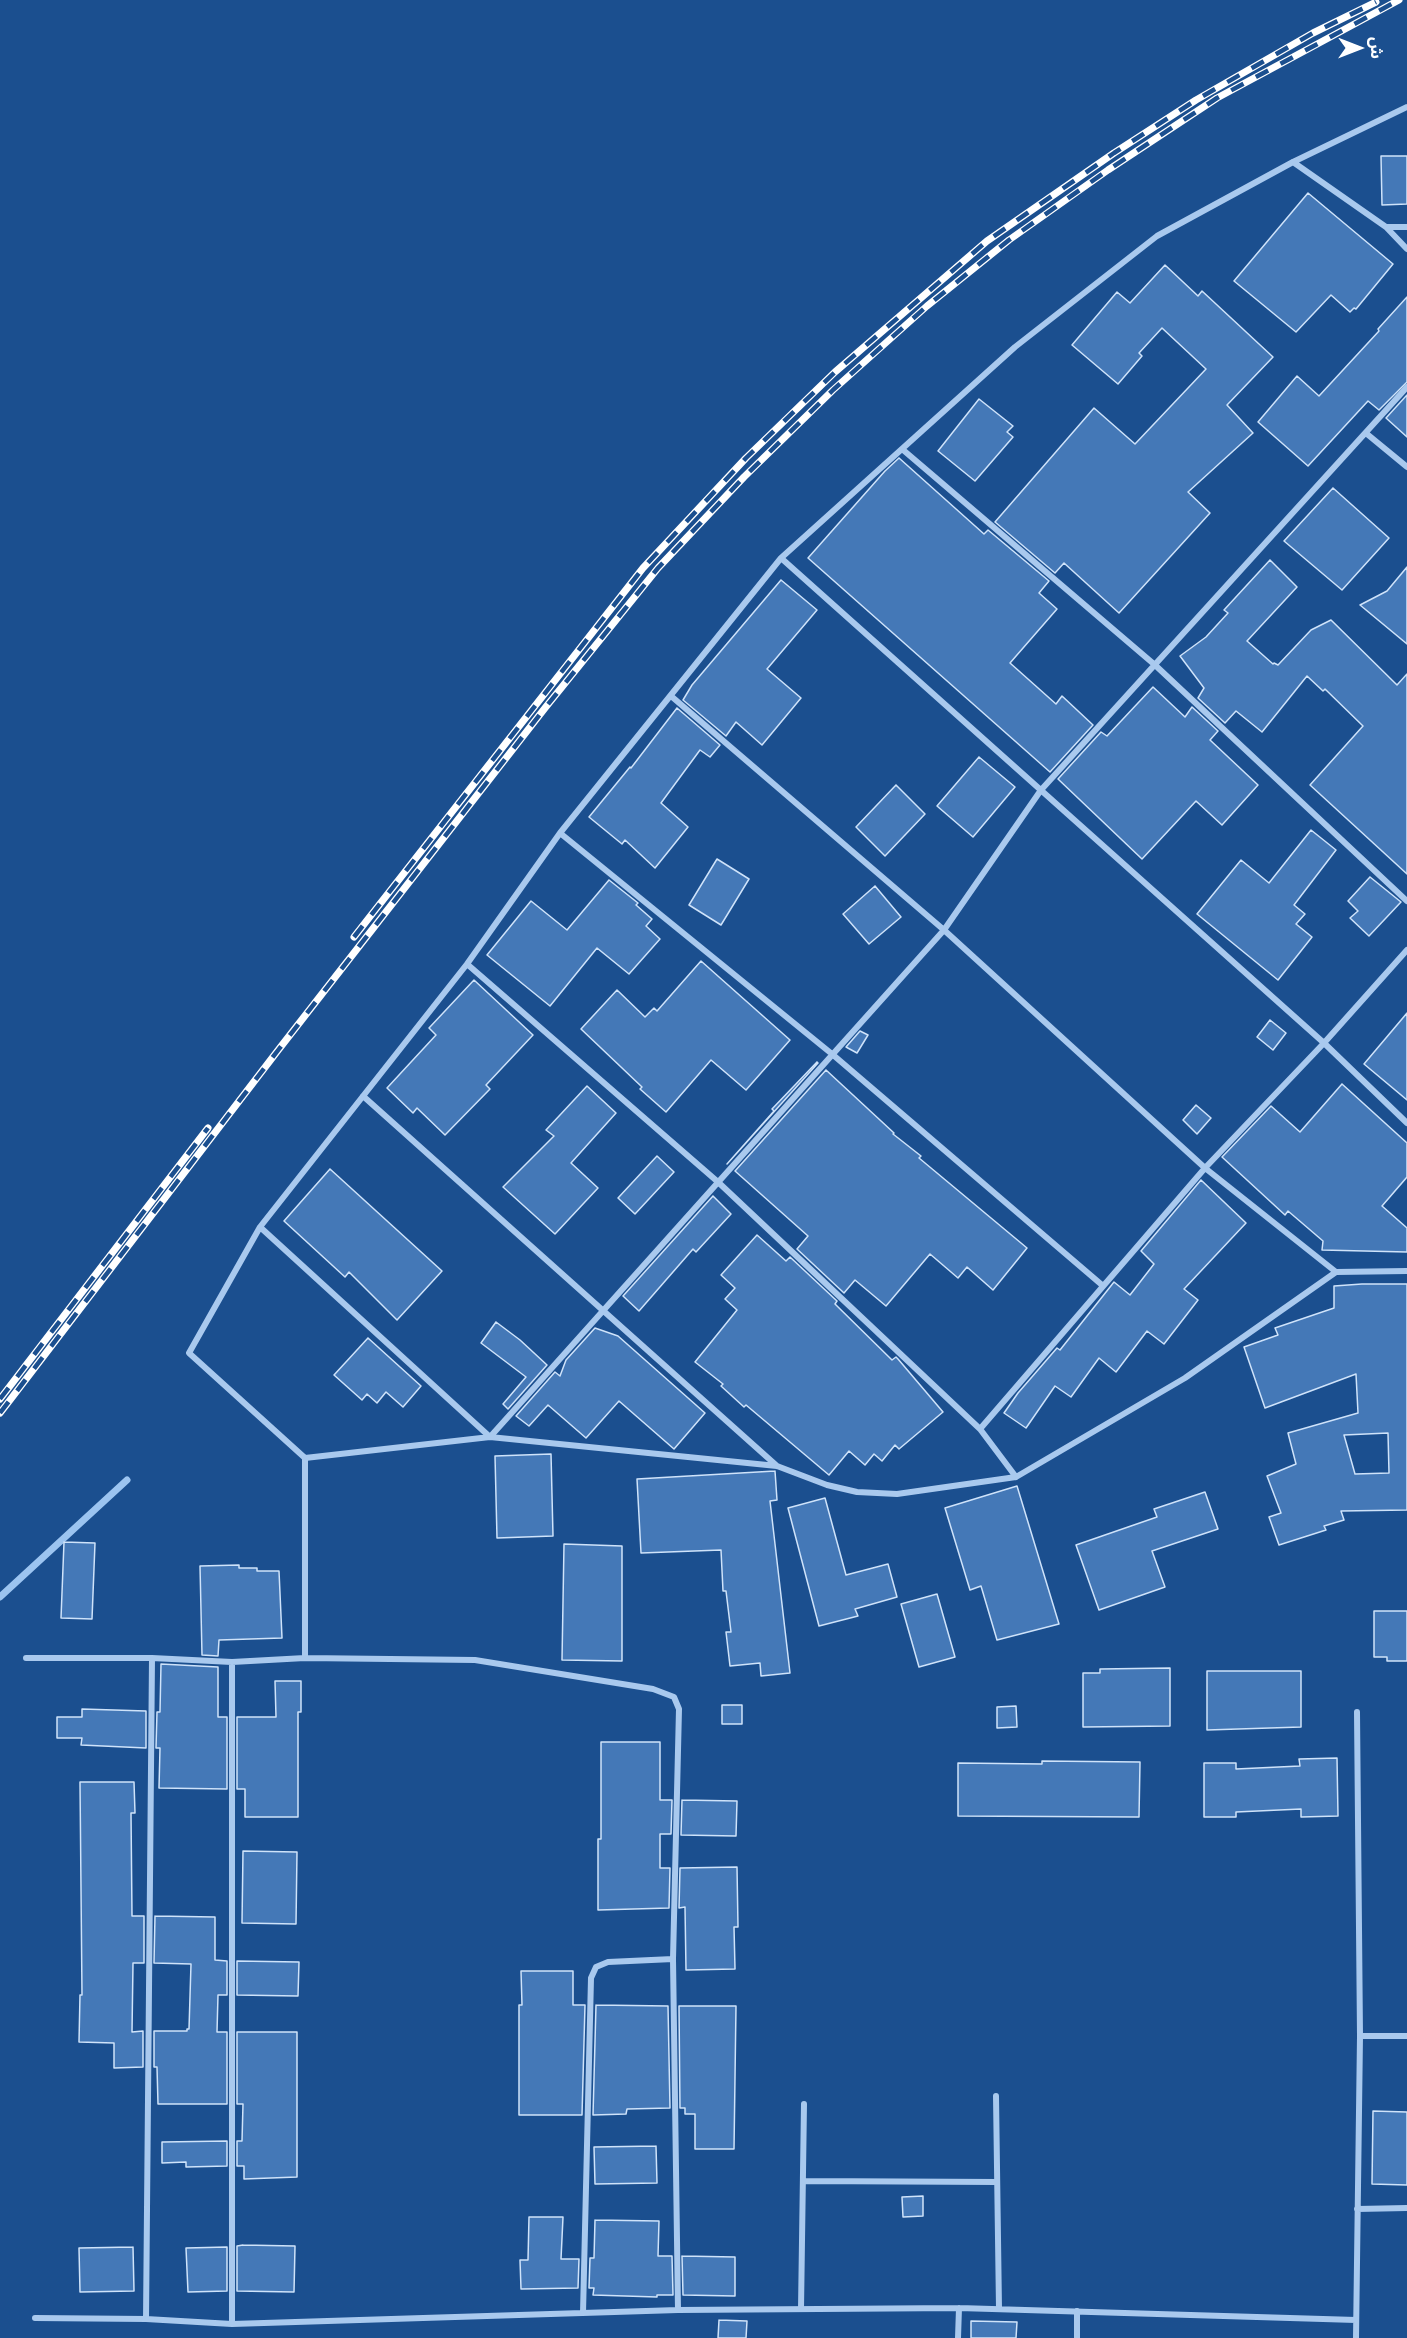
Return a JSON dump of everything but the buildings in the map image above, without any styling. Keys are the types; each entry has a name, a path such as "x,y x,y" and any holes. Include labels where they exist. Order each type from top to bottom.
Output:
{"street":[{"path":"305,1658 305,1458 189,1353 260,1227 467,964 560,833 781,558 1015,347 1157,236 1293,162 1407,107"},
{"path":"1293,162 1386,227 1407,249"},
{"path":"1386,227 1407,227"},
{"path":"490,1437 944,930 1041,790 1367,434 1407,387"},
{"path":"1367,434 1407,467"},
{"path":"902,449 1155,665 1407,901"},
{"path":"781,558 1324,1043 1407,1123"},
{"path":"671,696 944,930 1205,1168 1336,1272"},
{"path":"560,833 832,1054 1102,1285"},
{"path":"980,1429 1205,1168 1324,1043 1407,950"},
{"path":"467,964 718,1182 980,1429 1016,1477"},
{"path":"363,1096 777,1466"},
{"path":"260,1227 490,1437"},
{"path":"305,1458 490,1437 777,1466 827,1485 867,1492 897,1494 1016,1477 1185,1378 1336,1272 1407,1271"},
{"path":"26,1658 152,1658 232,1662 305,1658 475,1660 653,1689 674,1697 679,1709 673,1959 678,2310"},
{"path":"146,2319 152,1658"},
{"path":"232,1662 232,2324"},
{"path":"1356,2338 1360,2036 1357,1712"},
{"path":"583,2313 591,1978 596,1967 608,1962 673,1959"},
{"path":"1360,2036 1407,2036"},
{"path":"996,2096 999,2309"},
{"path":"801,2309 804,2104"},
{"path":"802,2181 997,2182"},
{"path":"1357,2209 1407,2208"},
{"path":"35,2318 146,2319 232,2324 678,2310 959,2308 1356,2320"},
{"path":"958,2338 959,2308"},
{"path":"1077,2311 1077,2338"}],"waterway":[{"path":"0,1597 127,1480"}],"railway":[{"path":"0,1413 279,1049 545,708 658,568 744,477 833,390 927,306 1009,240 1108,170 1217,98 1399,0"},
{"path":"354,937 643,568 746,458 835,372 987,241 1114,153 1196,100 1313,33 1376,2"},
{"path":"0,1399 208,1128"}]}
